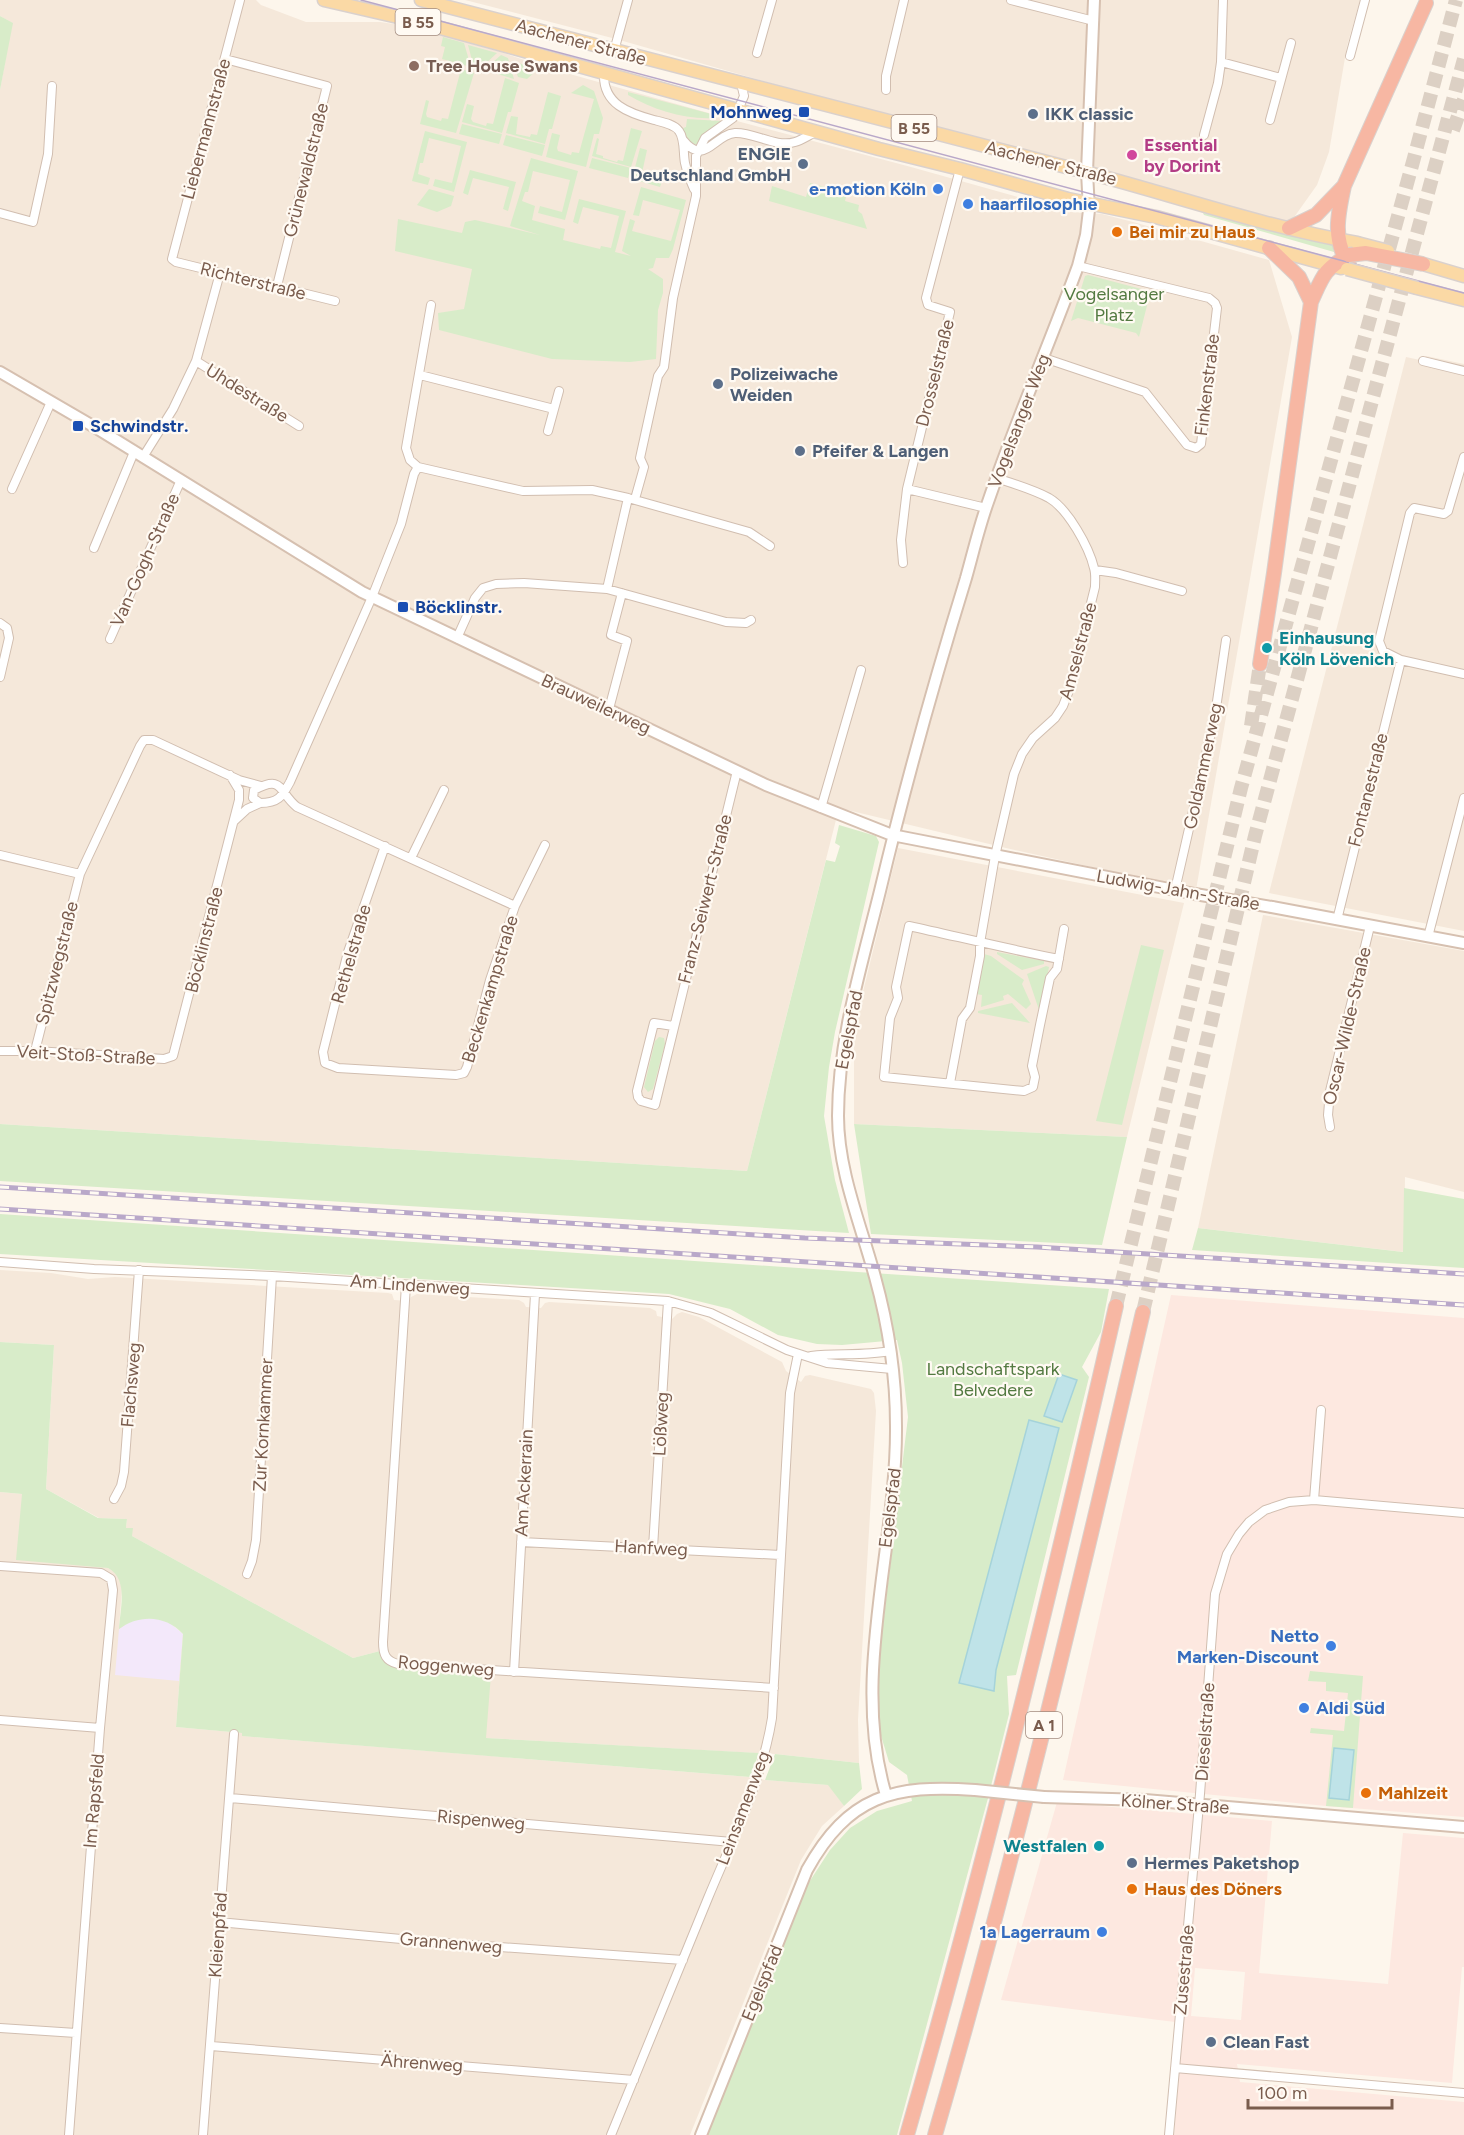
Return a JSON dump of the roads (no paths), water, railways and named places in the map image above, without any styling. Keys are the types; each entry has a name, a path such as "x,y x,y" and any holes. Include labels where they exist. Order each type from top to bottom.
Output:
{"highway":[{"path":"1350,260 1338,240 1338,214 1344,186 1426,3"},
{"path":"1289,228 1316,215 1344,186"},
{"path":"1269,248 1299,277 1311,302"},
{"path":"1260,664 1311,302 1331,265 1350,260 1366,252 1423,264"},
{"name":"A 1","path":"907,2135 996,1811 1056,1569 1116,1306"},
{"name":"A 1","path":"935,2135 960,2050 1044,1726 1143,1312"}],"main road":[{"name":"Aachener Straße","path":"324,0 411,20 816,132 1088,203 1156,217 1331,265"},
{"name":"Aachener Straße","path":"421,0 1087,172 1338,240"},
{"path":"1350,260 1394,282 1464,300"},
{"path":"1423,264 1464,276"}],"street":[{"name":"Liebermannstraße","path":"172,259 240,0"},
{"path":"614,51 628,0"},
{"path":"757,53 772,0"},
{"path":"886,90 886,76 904,0"},
{"path":"1011,0 1094,21"},
{"name":"Vogelsanger Weg","path":"892,835 986,508 1078,266 1086,235 1094,0"},
{"path":"1204,135 1218,83 1221,62 1223,0"},
{"path":"1350,57 1365,0"},
{"path":"1270,120 1291,43"},
{"name":"Grünewaldstraße","path":"225,58 327,86 277,286"},
{"path":"1221,62 1281,78"},
{"name":"Aachener Straße","path":"604,74 604,86 612,99 641,117 666,123 678,129 687,145 699,151"},
{"path":"607,589 632,499 644,467 640,458 658,376 664,367 673,298 696,196 695,162 705,138 733,118 738,110 744,96 741,83"},
{"path":"0,213 33,222 48,154 52,86"},
{"path":"699,151 708,150 718,140 729,134 738,133 794,143 816,132"},
{"path":"682,139 687,170 696,196"},
{"name":"Drosselstraße","path":"903,563 901,540 907,489 950,315 948,310 928,305 926,298 960,169"},
{"name":"Richterstraße","path":"172,259 335,301"},
{"name":"Finkenstraße","path":"1044,358 1130,385 1144,392 1187,445 1196,448 1200,444 1204,429 1217,308 1215,303 1209,298 1078,266"},
{"path":"94,548 138,454 173,409 196,361 220,273"},
{"path":"431,305 406,448 410,459 418,467 523,491 592,490 749,532 770,546"},
{"name":"Uhdestraße","path":"196,361 299,426"},
{"path":"1423,361 1464,371"},
{"name":"Brauweilerweg","path":"0,372 372,597 737,771 821,808 892,835"},
{"path":"420,375 554,409"},
{"path":"548,431 559,391"},
{"path":"12,489 51,402"},
{"path":"1464,457 1448,511 1444,514 1414,508 1410,513 1379,641 1383,651 1401,660 1464,674"},
{"path":"272,802 278,800 284,792 296,768 372,597 401,524 414,474 418,467"},
{"name":"Amselstraße","path":"950,1083 962,1018 970,1008 995,856 1014,774 1022,754 1033,738 1055,718 1063,706 1070,688 1095,587 1095,570 1080,535 1067,516 1051,499 996,478"},
{"name":"Van-Gogh-Straße","path":"110,639 181,480"},
{"path":"907,489 986,508"},
{"path":"1095,570 1116,573 1182,591"},
{"path":"457,638 475,598 483,588 496,584 524,583 607,589 726,622 746,623 751,620"},
{"path":"609,709 627,641 611,635 622,593"},
{"path":"0,623 7,628 9,638 0,677"},
{"name":"Goldammerweg","path":"1175,890 1213,725 1226,640"},
{"name":"Fontanestraße","path":"1336,920 1401,660"},
{"path":"821,808 861,670"},
{"name":"Spitzwegstraße","path":"35,1051 80,874 117,791 144,740 153,740 230,775"},
{"path":"238,804 257,788 289,776 296,768"},
{"name":"Franz-Seiwert-Straße","path":"673,1026 654,1023 637,1091 641,1101 655,1104 737,771"},
{"path":"230,775 257,788"},
{"name":"Böcklinstraße","path":"172,1056 238,804 239,790 230,775"},
{"path":"272,784 280,785 290,801 297,807"},
{"path":"257,788 253,798 260,803"},
{"path":"411,858 444,790"},
{"path":"1428,937 1464,798"},
{"path":"234,822 248,809 260,803 282,802 385,846 515,906"},
{"name":"Ludwig-Jahn-Straße","path":"892,835 1464,943"},
{"name":"Egelspfad","path":"701,2135 807,1870 837,1825 866,1805 886,1795 881,1778 872,1713 876,1635 896,1457 897,1421 883,1306 843,1159 838,1119 845,1042 892,835"},
{"name":"Beckenkampstraße","path":"464,1072 490,980 515,906 545,845"},
{"name":"Rethelstraße","path":"385,846 348,952 323,1052 325,1063 338,1068 456,1075 464,1072"},
{"path":"0,855 80,874"},
{"path":"1059,959 909,926 896,987 898,998 890,1018 884,1077 1024,1091 1033,1088 1035,1077 1032,1066 1050,978 1057,969 1059,959 1064,929"},
{"name":"Oscar-Wilde-Straße","path":"1330,1127 1328,1115 1330,1091 1370,926"},
{"name":"Veit-Stoß-Straße","path":"0,1051 164,1059 172,1056"},
{"name":"Am Lindenweg","path":"0,1262 94,1269 272,1276 668,1301 711,1313 798,1354 827,1363 892,1369"},
{"name":"Flachsweg","path":"114,1499 121,1486 124,1472 139,1270"},
{"name":"Zur Kornkammer","path":"247,1574 256,1540 272,1276"},
{"name":"Roggenweg","path":"406,1285 384,1654 392,1662 398,1664 774,1688"},
{"name":"Am Ackerrain","path":"514,1672 535,1294"},
{"name":"Lößweg","path":"653,1548 668,1301"},
{"name":"Am Lindenweg","path":"809,1357 890,1351"},
{"name":"Leinsamenweg","path":"611,2135 732,1842 764,1758 772,1718 790,1393 798,1354"},
{"path":"1314,1500 1321,1410"},
{"name":"Dieselstraße","path":"1199,1805 1215,1594 1227,1554 1239,1533 1265,1510 1289,1502 1314,1500 1464,1513"},
{"name":"Hanfweg","path":"521,1542 780,1555"},
{"name":"Im Rapsfeld","path":"0,1566 101,1573 111,1579 114,1590 100,1728 69,2135"},
{"path":"0,1720 100,1728"},
{"name":"Kleienpfad","path":"203,2135 234,1734"},
{"name":"Kölner Straße","path":"886,1795 921,1789 975,1790 1044,1797 1145,1800 1464,1827"},
{"name":"Rispenweg","path":"230,1798 732,1842"},
{"name":"Zusestraße","path":"1169,2135 1199,1805"},
{"name":"Grannenweg","path":"219,1922 444,1943 683,1960"},
{"path":"0,2028 76,2033"},
{"name":"Ährenweg","path":"210,2046 634,2080"},
{"path":"1175,2068 1464,2093"}],"water":[{"path":"1059,1374 1077,1380 1062,1422 1044,1416"},
{"path":"1029,1420 1059,1428 996,1670 994,1691 959,1683"},
{"path":"1334,1748 1354,1750 1349,1800 1329,1798"}],"tunnel":[{"path":"1116,1306 1241,788 1456,0"},
{"path":"1143,1312 1255,836 1464,59"},
{"path":"1453,130 1464,100"},
{"path":"1251,726 1260,664"}],"tram line":[{"path":"361,0 1464,293"}],"railway":[{"path":"0,1187 805,1238 1037,1247 1464,1274"},
{"path":"0,1209 1464,1305"}],"place":[{"name":"Tree House Swans","path":"414,66"},
{"name":"Mohnweg","path":"804,112"},
{"name":"IKK classic","path":"1033,114"},
{"name":"Essential by Dorint","path":"1132,155"},
{"name":"ENGIE Deutschland GmbH","path":"803,164"},
{"name":"e-motion Köln","path":"938,189"},
{"name":"haarfilosophie","path":"968,204"},
{"name":"Bei mir zu Haus","path":"1117,232"},
{"name":"Polizeiwache Weiden","path":"718,384"},
{"name":"Schwindstr.","path":"78,426"},
{"name":"Pfeifer & Langen","path":"800,451"},
{"name":"Böcklinstr.","path":"403,607"},
{"name":"Einhausung Köln Lövenich","path":"1267,648"},
{"name":"Netto Marken-Discount","path":"1331,1646"},
{"name":"Aldi Süd","path":"1304,1708"},
{"name":"Mahlzeit","path":"1366,1793"},
{"name":"Westfalen","path":"1099,1846"},
{"name":"Hermes Paketshop","path":"1132,1863"},
{"name":"Haus des Döners","path":"1132,1889"},
{"name":"1a Lagerraum","path":"1102,1932"},
{"name":"Clean Fast","path":"1211,2042"}],"park label":[{"name":"Vogelsanger Platz","path":"1114,304"},
{"name":"Landschaftspark Belvedere","path":"993,1379"}]}
